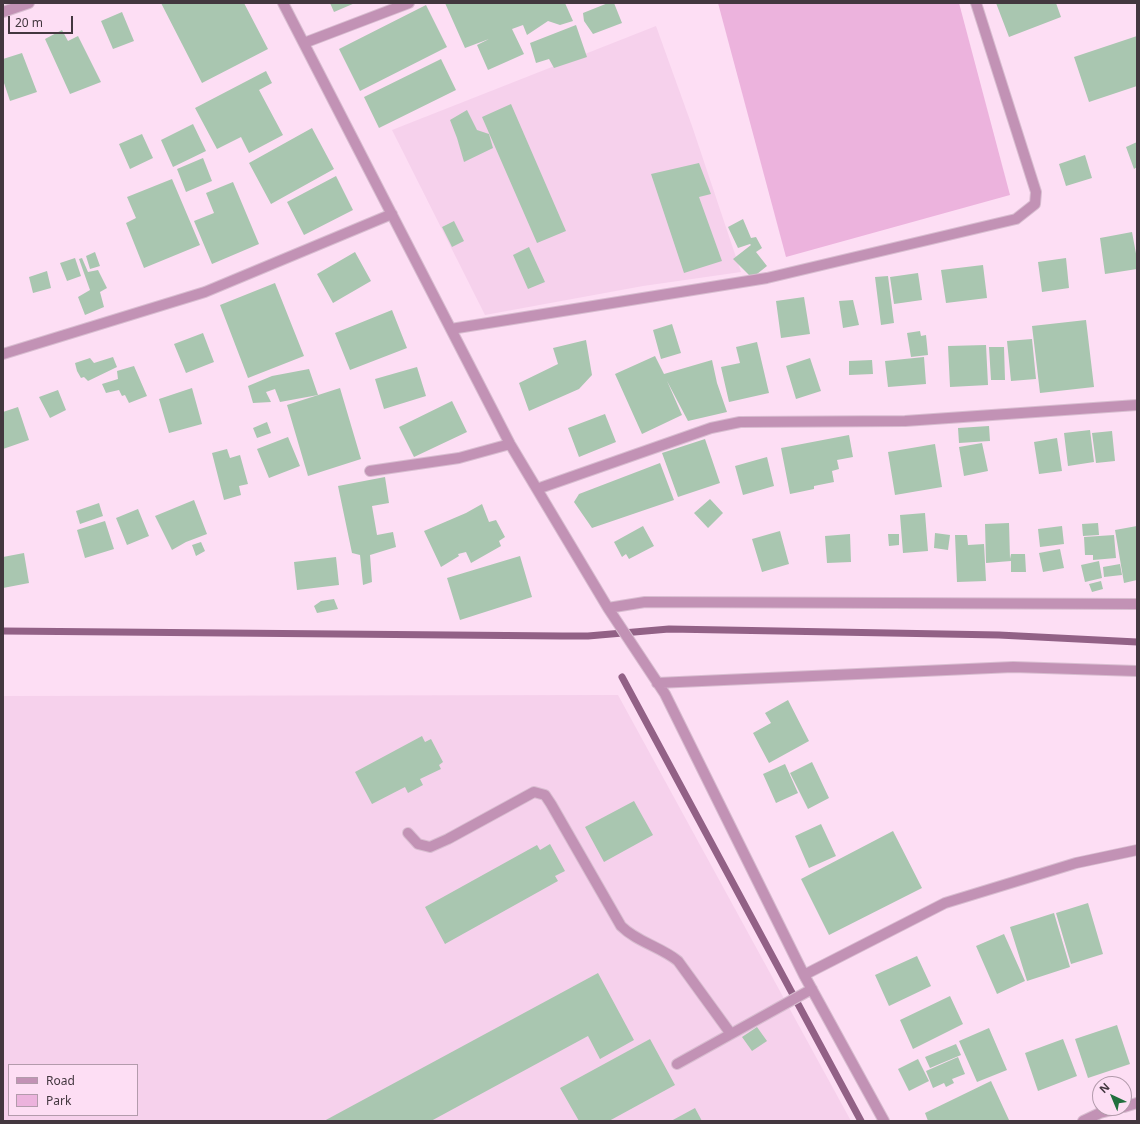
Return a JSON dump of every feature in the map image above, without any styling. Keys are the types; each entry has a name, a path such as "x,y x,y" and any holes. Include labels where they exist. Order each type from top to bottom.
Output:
{"street":[{"path":"3,12 29,3"},
{"path":"283,3 510,444 608,608 665,694 804,975 884,1121"},
{"path":"304,43 409,3"},
{"path":"451,329 767,278 1016,219 1035,204 1036,192 976,3"},
{"path":"3,354 205,292 392,214"},
{"path":"537,489 711,428 740,422 905,421 1137,405"},
{"path":"370,471 459,458 510,444"},
{"path":"608,608 644,602 1137,604"},
{"path":"657,683 1013,667 1137,671"},
{"path":"408,833 418,844 430,847 448,839 534,792 545,795 621,926 629,933 669,953 678,961 731,1034"},
{"path":"804,975 945,903 1076,863 1137,850"},
{"path":"677,1064 812,989"},
{"path":"1083,1121 1094,1116"}],"shaded area":[{"path":"656,26 692,126 741,272 643,286 485,315 392,130"},
{"path":"618,695 851,1121 3,1121 3,696"}],"green space":[{"path":"718,3 959,3 1010,195 786,257"}],"building":[{"path":"161,3 244,3 268,49 202,83"},
{"path":"330,3 355,3 334,12"},
{"path":"445,3 565,3 573,21 560,25 548,21 527,35 523,25 512,29 524,54 488,70 477,45 489,39 465,48"},
{"path":"608,3 614,3 622,23 593,34 584,21 583,13"},
{"path":"996,3 1056,3 1061,17 1009,37"},
{"path":"426,5 447,47 360,91 339,49"},
{"path":"122,12 134,41 113,49 101,21"},
{"path":"576,25 587,57 554,68 549,59 536,63 530,43"},
{"path":"62,30 68,41 78,36 101,82 70,94 45,39"},
{"path":"1137,36 1137,86 1089,102 1074,57"},
{"path":"22,53 37,92 10,101 3,80 3,59"},
{"path":"441,59 456,90 379,128 364,97"},
{"path":"266,71 272,83 259,90 283,135 249,153 241,137 217,149 195,108"},
{"path":"511,104 566,231 537,243 482,117"},
{"path":"467,110 477,130 489,134 493,148 464,162 450,120"},
{"path":"193,124 206,151 173,167 161,140"},
{"path":"312,128 334,169 271,204 249,163"},
{"path":"142,134 153,158 130,169 119,144"},
{"path":"1137,142 1137,167 1134,169 1126,147"},
{"path":"1085,155 1092,178 1066,186 1059,164"},
{"path":"203,158 212,181 186,192 177,169"},
{"path":"699,163 711,194 699,197 722,261 684,273 651,174"},
{"path":"336,176 353,210 304,235 287,202"},
{"path":"172,179 200,245 144,268 126,223 136,218 127,197"},
{"path":"233,182 259,244 212,264 194,221 214,213 206,193"},
{"path":"743,219 751,238 756,237 762,248 756,252 767,266 752,278 733,259 751,245 738,248 728,227"},
{"path":"454,221 464,241 452,247 442,227"},
{"path":"1132,232 1137,259 1137,269 1105,274 1100,238"},
{"path":"529,247 545,282 528,289 513,255"},
{"path":"95,252 100,266 90,269 86,256"},
{"path":"355,252 371,281 333,303 317,274"},
{"path":"75,258 81,276 67,281 60,263"},
{"path":"82,258 88,272 98,270 107,288 100,292 104,307 85,315 78,297 90,290 79,259"},
{"path":"1066,258 1069,288 1042,292 1038,262"},
{"path":"983,265 987,298 946,303 941,270"},
{"path":"47,271 51,288 33,293 29,277"},
{"path":"918,273 922,300 894,304 890,277"},
{"path":"888,276 894,323 881,325 875,277"},
{"path":"275,283 304,356 248,378 220,305"},
{"path":"804,297 810,334 781,338 776,301"},
{"path":"853,300 859,325 843,328 839,301"},
{"path":"392,310 407,348 350,370 335,333"},
{"path":"1086,320 1094,387 1040,393 1032,326"},
{"path":"672,324 681,353 661,359 653,330"},
{"path":"920,331 921,336 926,335 928,355 911,357 907,333"},
{"path":"203,333 214,362 186,373 174,344"},
{"path":"1032,339 1036,379 1011,381 1007,341"},
{"path":"586,340 592,375 579,389 529,411 519,383 558,364 553,348"},
{"path":"757,342 769,393 729,402 721,367 740,363 736,347"},
{"path":"986,345 988,385 950,387 948,346"},
{"path":"989,347 1004,347 1005,380 991,380"},
{"path":"655,356 664,374 712,360 717,383 727,412 688,421 667,381 682,415 642,434 615,374"},
{"path":"113,357 117,367 88,381 84,377 81,378 77,371 75,363 90,358 94,363"},
{"path":"924,357 926,384 888,387 885,361"},
{"path":"810,358 821,391 796,399 786,366"},
{"path":"872,360 873,374 849,375 849,361"},
{"path":"134,366 147,396 129,403 125,395 122,396 119,390 106,393 102,384 118,379 117,371"},
{"path":"417,367 426,396 384,409 375,379"},
{"path":"309,369 318,395 280,402 275,389 266,392 271,402 253,403 248,386 272,376"},
{"path":"192,388 202,424 169,433 159,399"},
{"path":"340,388 361,459 308,476 287,405"},
{"path":"58,390 66,410 50,418 39,397"},
{"path":"452,401 467,432 414,457 399,427"},
{"path":"18,407 29,440 3,449 3,412"},
{"path":"605,414 616,442 579,457 568,428"},
{"path":"267,422 271,433 257,438 253,428"},
{"path":"989,426 990,441 959,443 958,428"},
{"path":"1090,430 1094,462 1068,466 1064,433"},
{"path":"1112,431 1115,461 1096,463 1092,433"},
{"path":"849,435 853,457 837,460 839,469 832,471 834,482 814,486 814,489 790,494 781,448"},
{"path":"288,437 300,466 269,478 257,449"},
{"path":"1057,438 1062,471 1039,474 1034,442"},
{"path":"705,439 720,483 678,497 662,453"},
{"path":"982,443 988,471 964,476 959,447"},
{"path":"935,444 942,487 895,495 888,452"},
{"path":"227,449 230,458 240,455 248,484 239,486 241,495 224,500 212,453"},
{"path":"767,457 774,486 743,495 735,466"},
{"path":"660,463 674,500 592,528 574,502 579,494"},
{"path":"385,477 389,503 372,506 377,535 393,532 396,547 370,555 372,582 363,585 360,555 352,553 338,486"},
{"path":"710,499 723,513 708,528 694,513"},
{"path":"194,500 207,534 186,542 172,550 155,516"},
{"path":"99,503 103,516 80,524 76,511"},
{"path":"482,504 489,522 496,520 505,537 499,541 501,546 471,563 466,552 458,554 459,556 441,567 424,531 466,513"},
{"path":"138,509 149,536 127,545 116,518"},
{"path":"925,513 928,551 903,553 900,515"},
{"path":"105,521 114,549 85,558 77,530"},
{"path":"1009,523 1010,559 1011,554 1025,554 1026,572 1011,572 1011,561 986,563 985,524"},
{"path":"1098,523 1099,535 1083,536 1082,524"},
{"path":"643,526 654,546 629,559 626,554 622,557 614,542"},
{"path":"1062,526 1064,544 1040,547 1038,529"},
{"path":"1137,526 1137,580 1124,583 1115,530"},
{"path":"780,531 789,564 762,572 752,539"},
{"path":"935,533 950,535 948,550 934,548"},
{"path":"850,534 851,562 827,563 825,536"},
{"path":"888,534 899,534 899,545 889,546"},
{"path":"955,535 967,535 968,545 984,544 986,581 957,582"},
{"path":"1114,535 1116,558 1093,560 1093,555 1085,555 1084,537"},
{"path":"201,542 205,551 196,556 192,545"},
{"path":"1060,549 1064,568 1043,572 1039,553"},
{"path":"24,553 29,583 3,588 3,557"},
{"path":"520,556 532,597 460,620 447,578"},
{"path":"336,557 339,585 297,590 294,562"},
{"path":"1099,561 1102,578 1085,582 1081,565"},
{"path":"1120,564 1122,575 1104,577 1103,567"},
{"path":"1101,581 1103,589 1092,592 1089,584"},
{"path":"334,599 338,609 317,613 314,606 321,601"},
{"path":"788,700 809,741 769,763 753,733 771,723 765,713"},
{"path":"422,736 425,742 431,739 443,762 439,765 441,769 420,779 423,785 408,793 405,787 372,804 355,772"},
{"path":"812,762 829,798 808,809 790,773"},
{"path":"785,764 798,793 776,803 763,774"},
{"path":"634,801 653,835 604,862 585,827"},
{"path":"821,824 836,856 809,868 795,836"},
{"path":"893,831 922,888 829,935 801,879"},
{"path":"550,844 565,871 555,876 558,881 445,944 425,907 537,845 540,850"},
{"path":"1088,903 1103,954 1071,964 1056,913"},
{"path":"1054,913 1070,967 1027,981 1010,927"},
{"path":"1004,934 1025,981 997,994 976,946"},
{"path":"917,956 931,986 889,1006 875,975"},
{"path":"598,973 634,1040 600,1059 588,1036 431,1121 324,1121"},
{"path":"950,996 963,1024 913,1049 900,1020"},
{"path":"1117,1025 1130,1064 1088,1078 1075,1039"},
{"path":"757,1027 767,1041 752,1051 742,1037"},
{"path":"989,1028 1007,1070 977,1082 959,1041"},
{"path":"650,1039 675,1085 609,1121 579,1121 560,1088"},
{"path":"1063,1039 1077,1076 1038,1091 1025,1053"},
{"path":"956,1044 961,1055 930,1068 925,1057"},
{"path":"958,1057 965,1074 952,1079 954,1083 946,1087 944,1083 933,1088 926,1071"},
{"path":"918,1059 929,1081 909,1091 898,1069"},
{"path":"991,1081 1009,1120 928,1121 925,1113"},
{"path":"695,1108 702,1121 671,1121"}],"waterway":[{"path":"3,631 588,636 669,629 999,635 1137,642"},
{"path":"622,677 861,1121"}]}
